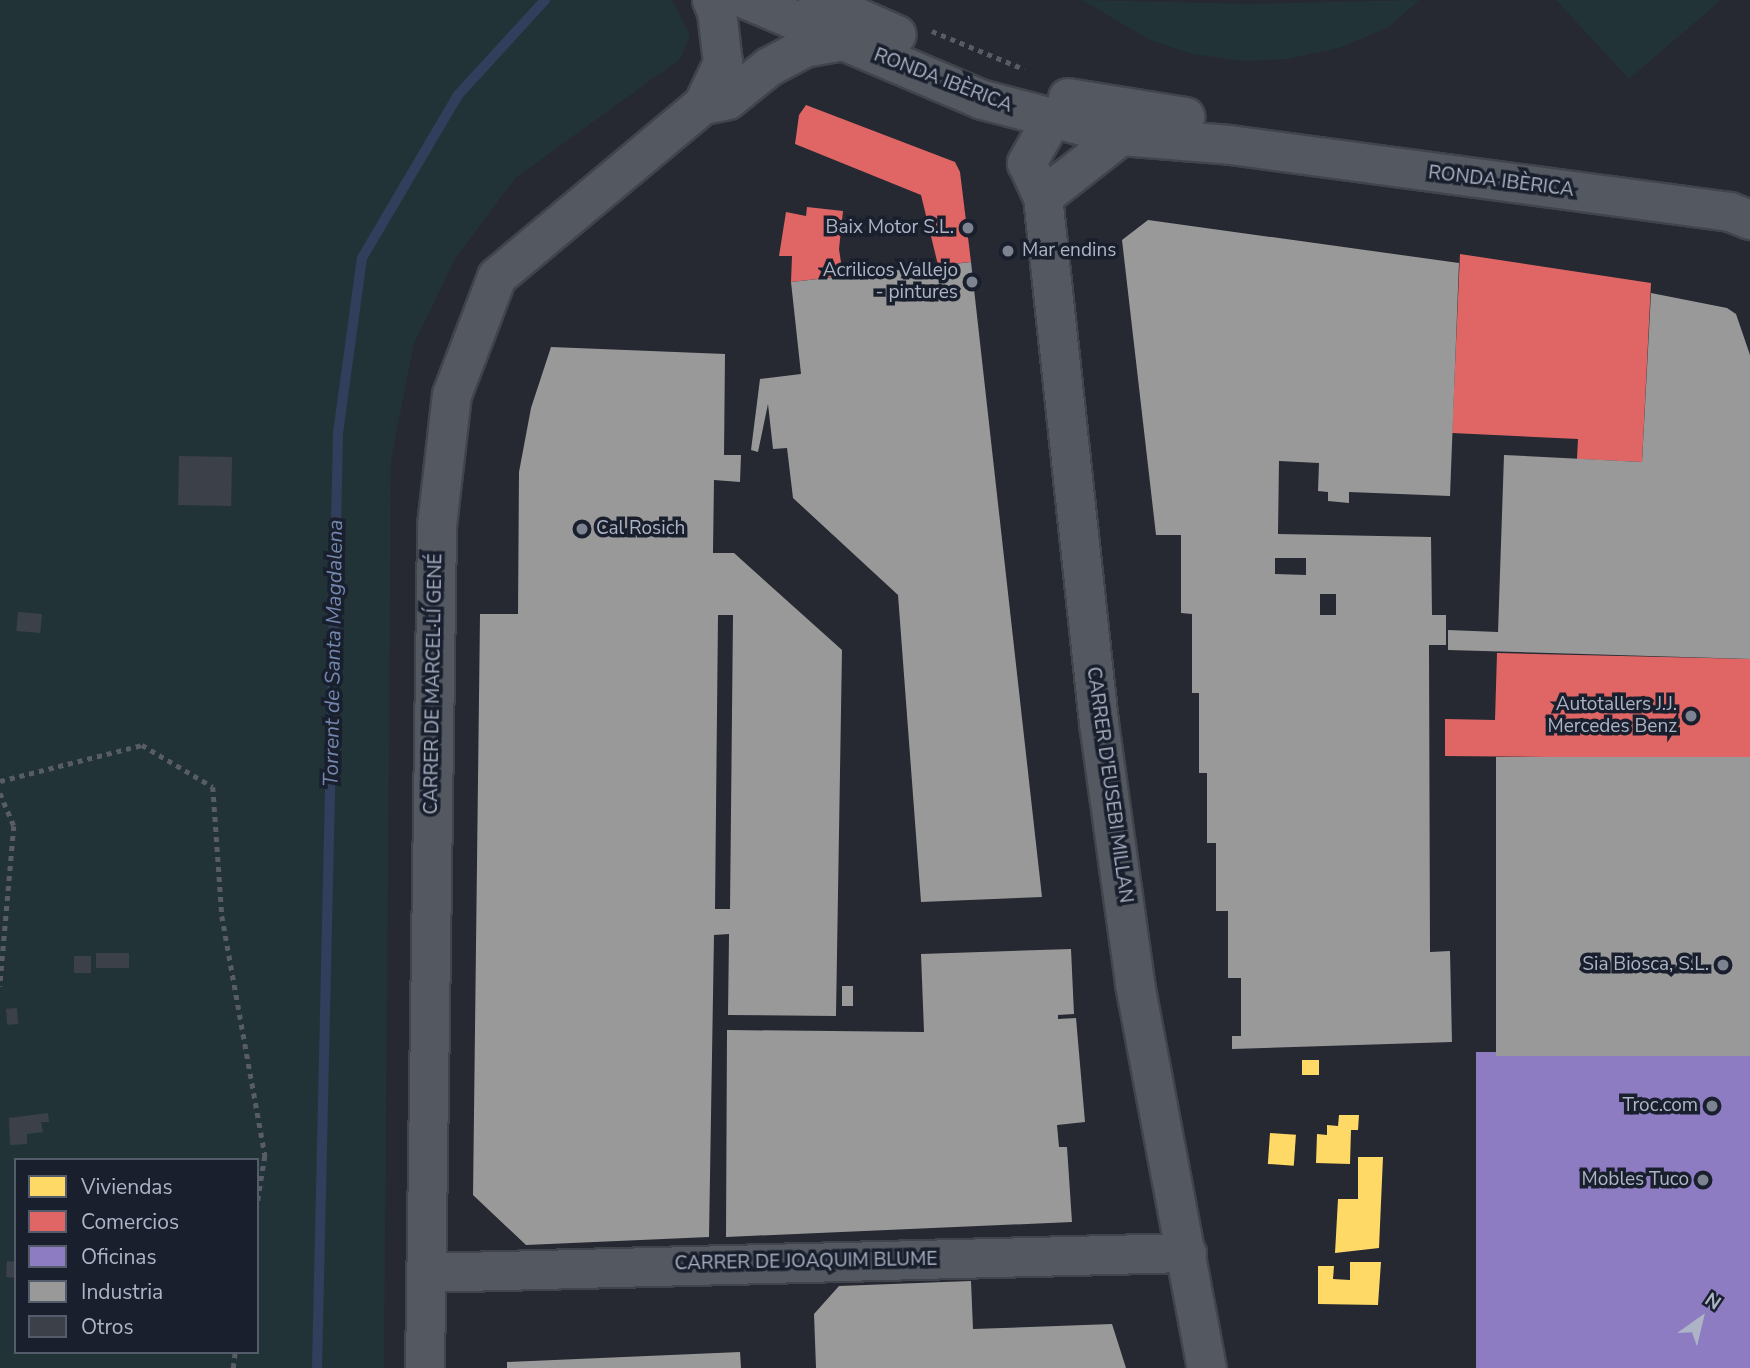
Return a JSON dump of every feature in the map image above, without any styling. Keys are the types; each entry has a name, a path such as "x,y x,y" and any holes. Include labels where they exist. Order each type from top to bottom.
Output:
{"street":[{"path":"703,105 723,63 718,12 712,0"},
{"name":"RONDA IBÈRICA","path":"747,0 983,100 1065,110 1197,119 1230,145"},
{"name":"RONDA IBÈRICA","path":"818,0 1021,86 1121,136 1230,145 1745,217"},
{"path":"703,105 727,100 769,67 804,48 843,41"},
{"name":"CARRER D'EUSEBI MILLAN","path":"983,100 1027,163 1043,197 1099,723 1135,984 1207,1368"},
{"name":"CARRER DE MARCEL·LÍ GENÉ","path":"425,1368 437,526 452,395 497,277 703,105"},
{"path":"1027,163 1065,110"},
{"path":"1043,197 1121,136"},
{"name":"CARRER DE JOAQUIM BLUME","path":"426,1273 1187,1253"}],"path":[{"path":"0,781 142,745 213,787 222,916 265,1157 259,1194"},
{"path":"0,793 14,826 0,986"}],"shaded area":[{"path":"0,0 672,0 690,35 680,59 515,178 456,257 414,343 391,460 384,1368 0,1368"},
{"path":"1082,0 1250,4 1419,0 1389,27 1342,47 1288,59 1244,61 1192,54 1150,40"},
{"path":"1556,0 1721,0 1629,79"}],"building: Viviendas":[{"path":"1302,1060 1319,1060 1319,1075 1302,1075"},
{"path":"1339,1115 1359,1115 1358,1130 1351,1130 1350,1164 1316,1163 1317,1134 1327,1135 1327,1125 1338,1126"},
{"path":"1270,1133 1296,1135 1294,1166 1268,1164"},
{"path":"1358,1157 1383,1157 1379,1248 1335,1253 1338,1199 1358,1199"},
{"path":"1350,1262 1381,1262 1378,1305 1318,1304 1318,1266 1334,1266 1333,1279 1350,1280"}],"building: Comercios":[{"path":"806,105 955,162 960,172 971,262 938,265 921,195 795,144 799,115"},
{"path":"807,207 843,211 839,249 843,276 791,282 792,256 779,256 786,212 806,216"},
{"path":"1460,254 1651,283 1642,462 1577,459 1578,439 1452,433"},
{"path":"1497,653 1750,659 1750,759 1445,756 1445,719 1495,720"}],"building: Oficinas":[{"path":"1476,1052 1750,1052 1750,1368 1476,1368"}],"building: Industria":[{"path":"1148,220 1459,263 1450,496 1349,492 1349,503 1328,501 1328,492 1318,491 1319,463 1279,461 1278,534 1431,537 1432,615 1446,615 1446,645 1429,645 1430,952 1450,951 1452,1042 1232,1049 1232,1036 1241,1036 1241,978 1228,978 1228,911 1216,911 1216,843 1207,843 1207,773 1199,773 1199,693 1192,693 1192,614 1181,613 1181,535 1156,535 1122,240","holes":["1275,558 1306,558 1306,575 1275,574","1320,594 1336,594 1336,615 1320,615"]},
{"path":"971,262 1042,897 921,902 898,595 793,498 787,448 773,449 768,404 758,452 751,450 760,379 801,374 791,282"},
{"path":"1651,293 1727,308 1736,314 1750,355 1750,659 1448,650 1448,630 1498,632 1504,455 1642,462"},
{"path":"551,347 725,354 724,455 741,455 740,482 714,480 713,553 734,553 842,650 836,1016 728,1015 729,934 714,935 709,1237 526,1245 473,1195 480,614 518,614 519,472 531,408","holes":["718,615 733,615 730,909 715,909"]},
{"path":"1496,757 1750,757 1750,1056 1496,1056"},
{"path":"1071,949 1074,1014 1058,1015 1058,1019 1076,1018 1085,1122 1057,1125 1059,1147 1067,1147 1072,1222 726,1237 727,1030 924,1032 921,954"},
{"path":"842,986 853,986 853,1006 842,1006"},
{"path":"971,1281 973,1329 1112,1324 1126,1368 816,1368 814,1314 839,1286"},
{"path":"740,1352 741,1368 507,1368 507,1362"}],"building: Otros":[{"path":"179,456 232,457 231,506 178,505"},
{"path":"18,612 42,614 40,633 16,631"},
{"path":"96,953 129,953 129,968 96,968"},
{"path":"74,956 91,956 91,973 74,973"},
{"path":"17,1008 18,1024 7,1025 6,1009"},
{"path":"48,1113 49,1122 41,1122 43,1132 27,1134 27,1144 10,1145 9,1118"},
{"path":"7,1261 14,1262 14,1278 6,1277"}],"waterway":[{"name":"Torrent de Santa Magdalena","path":"317,1368 338,433 362,258 458,95 545,0"}],"place":[{"name":"Baix Motor S.L.","path":"968,228"},
{"name":"Mar endins","path":"1008,251"},
{"name":"Acrilicos Vallejo - pintures","path":"972,282"},
{"name":"Cal Rosich","path":"582,529"},
{"name":"Autotallers J.J. Mercedes Benz","path":"1691,716"},
{"name":"Sia Biosca, S.L.","path":"1723,965"},
{"name":"Troc.com","path":"1712,1106"},
{"name":"Mobles Tuco","path":"1703,1180"}]}
